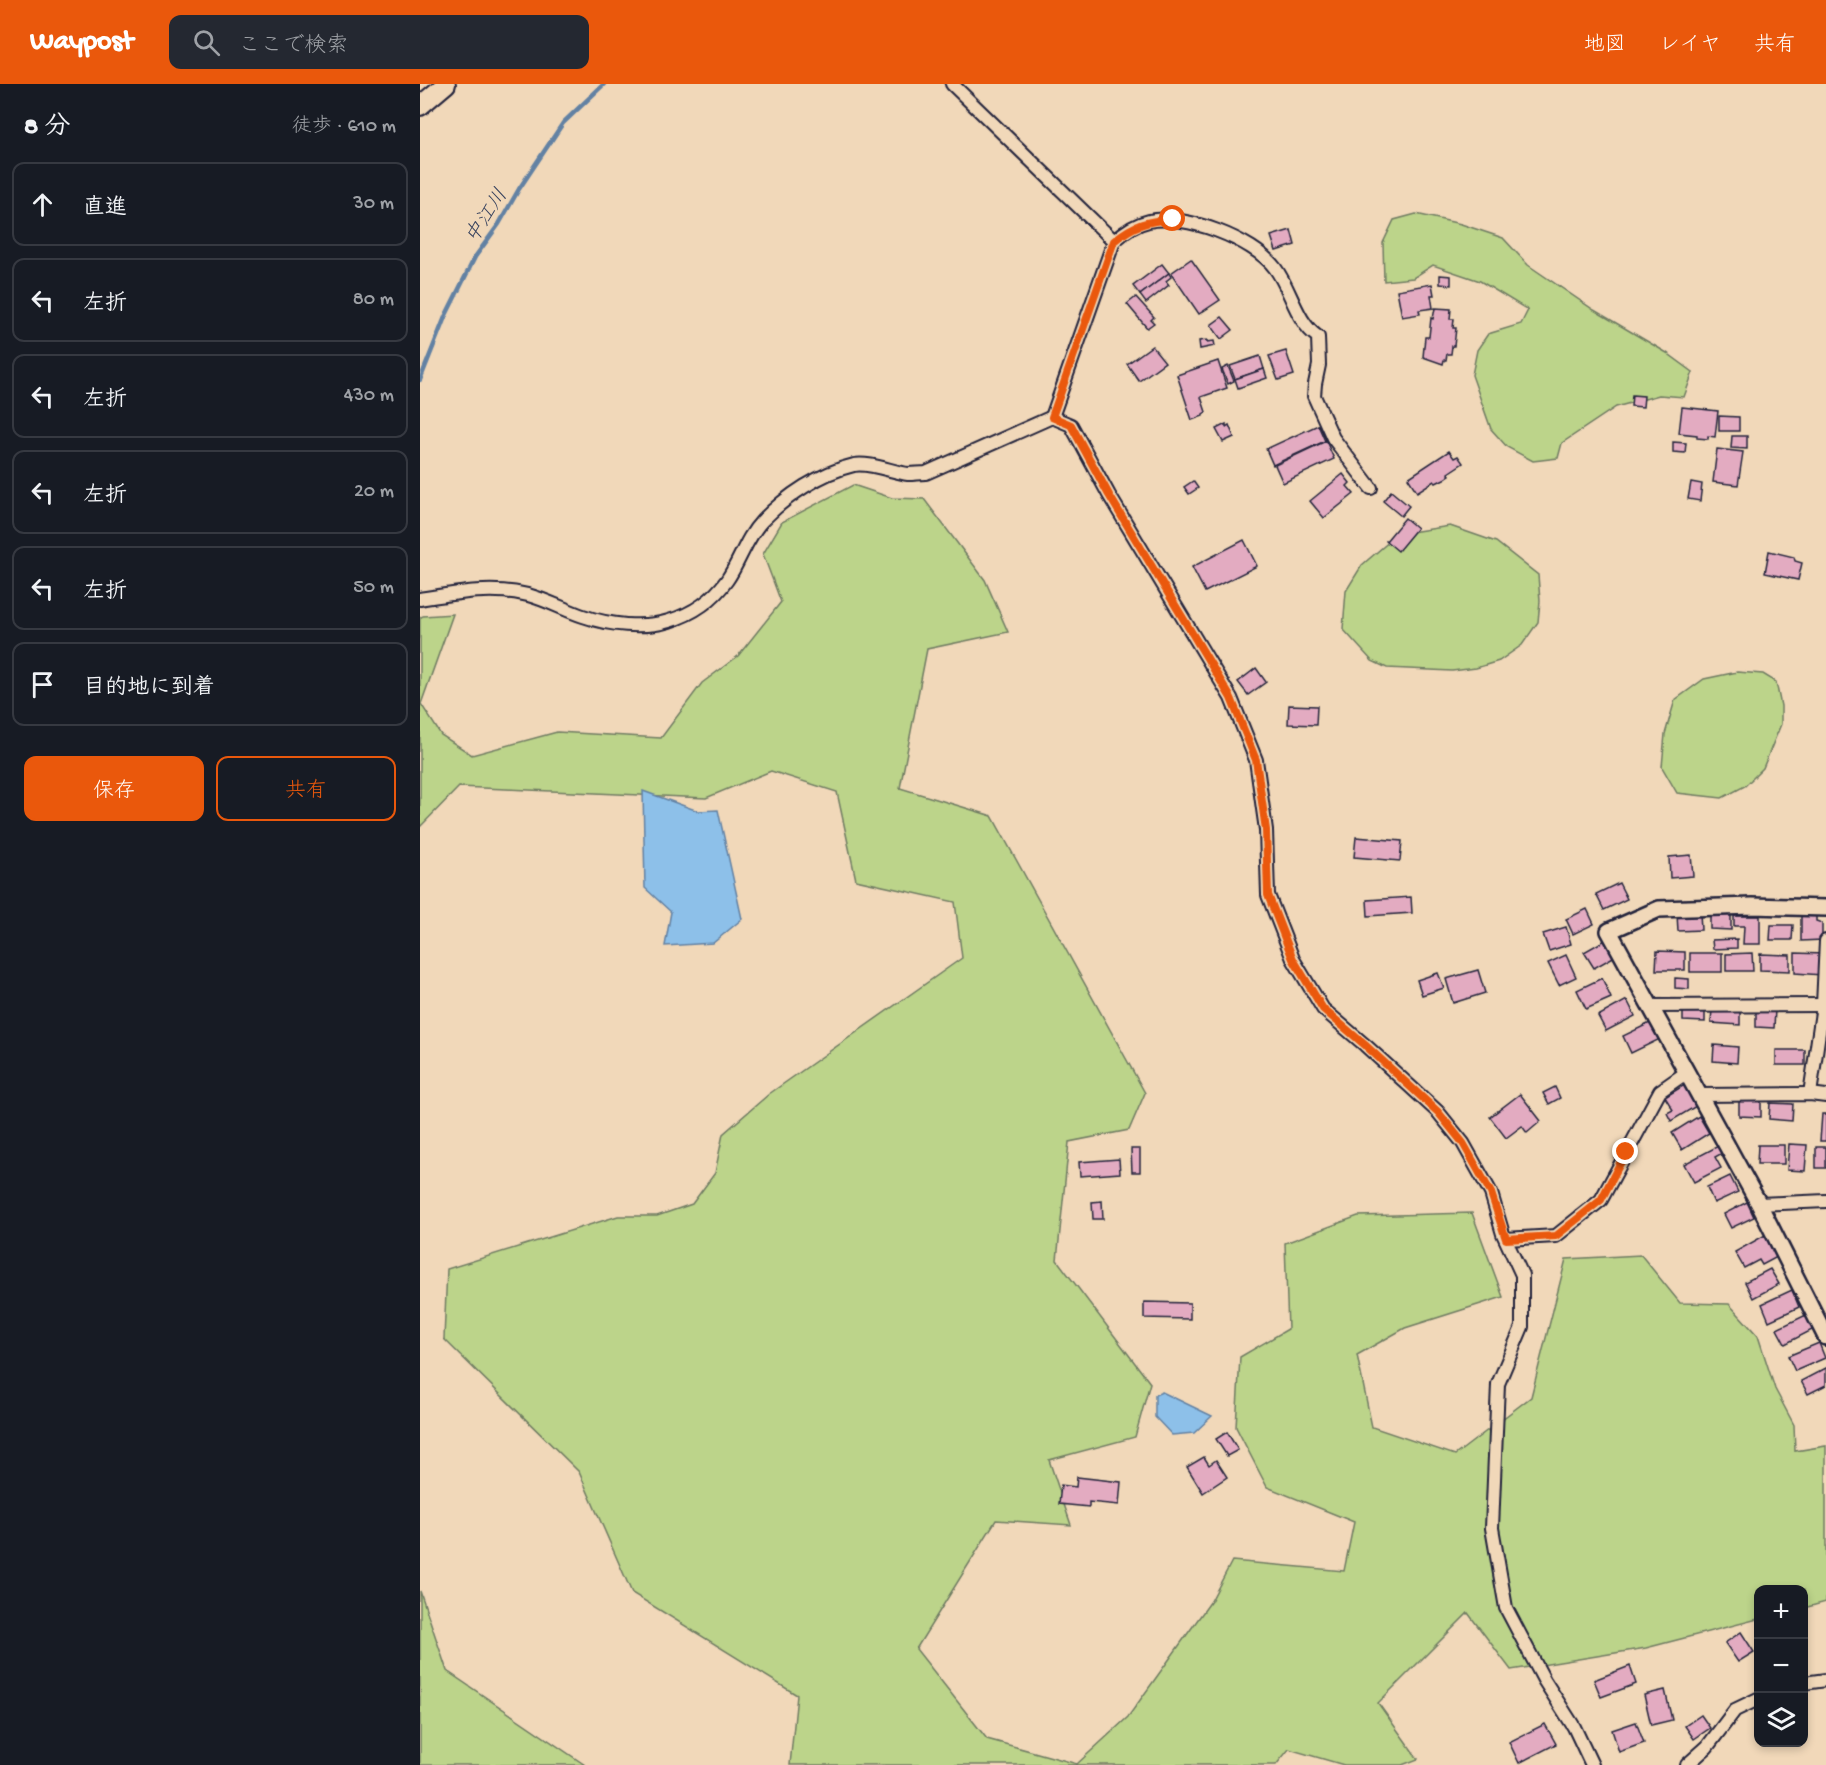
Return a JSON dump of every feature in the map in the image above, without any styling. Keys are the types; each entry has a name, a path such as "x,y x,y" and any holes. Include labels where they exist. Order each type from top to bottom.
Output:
{"main road":[{"path":"420,106 446,84"}],"street":[{"path":"952,84 1114,241"},
{"path":"420,599 456,592 499,590 530,596 586,617 613,623 634,625 666,622 688,615 709,599 727,579 742,549 762,522 789,497 823,476 857,464 910,474 926,473 1052,417 1114,241 1127,230 1148,221 1173,219 1206,227 1254,248 1275,267 1292,295 1308,330 1318,337 1319,365 1314,396 1334,438 1371,488"},
{"path":"1052,417 1071,425 1109,495 1231,698 1256,760 1266,830 1268,895 1293,959 1323,1009 1438,1112 1463,1143 1491,1193 1506,1239 1522,1275 1522,1327 1498,1384 1492,1528 1506,1608 1544,1680 1574,1727 1592,1765"},
{"path":"1826,908 1752,906 1659,909 1609,931 1821,1316 1826,1337"},
{"path":"1810,1094 1824,1005 1826,941"},
{"path":"1651,1006 1824,1005"},
{"path":"1506,1239 1556,1236 1601,1200 1660,1091 1687,1072"},
{"path":"1700,1095 1810,1094 1826,1096"},
{"path":"1759,1204 1826,1201"},
{"path":"1808,1682 1826,1680"},
{"path":"1687,1765 1707,1747 1735,1710 1754,1701"}],"green space":[{"path":"1416,214 1461,224 1503,238 1528,265 1594,310 1667,353 1693,372 1684,397 1659,395 1616,407 1562,443 1558,458 1533,461 1507,447 1491,429 1472,375 1477,350 1488,334 1521,324 1528,310 1480,281 1433,265 1413,278 1384,281 1383,243 1394,220"},
{"path":"853,485 892,498 924,499 985,580 1008,632 927,649 900,788 992,816 1145,1093 1129,1130 1069,1142 1057,1260 1150,1383 1135,1437 1049,1460 1071,1525 996,1520 916,1649 987,1739 1077,1764 1128,1717 1211,1601 1232,1561 1344,1571 1354,1522 1267,1487 1236,1427 1240,1357 1288,1329 1285,1243 1358,1216 1472,1213 1503,1297 1405,1328 1357,1355 1372,1427 1455,1455 1531,1397 1566,1259 1641,1255 1680,1303 1729,1304 1758,1336 1775,1389 1794,1425 1795,1451 1826,1446 1826,1602 1808,1607 1808,1585 1754,1585 1754,1620 1646,1648 1511,1670 1468,1613 1378,1703 1418,1759 1402,1765 1344,1765 1289,1749 1276,1765 790,1765 797,1695 632,1593 579,1472 444,1339 447,1269 618,1216 657,1216 692,1204 715,1173 723,1134 769,1094 962,958 955,902 856,880 837,792 771,771 706,798 459,787 420,827 420,618 453,614 421,704 441,735 472,755 557,732 661,738 702,683 738,656 781,602 763,554 782,522"},
{"path":"1450,526 1496,542 1538,575 1540,601 1538,622 1522,645 1499,661 1476,668 1452,671 1387,668 1372,661 1343,629 1346,591 1362,565 1398,534"},
{"path":"1737,672 1763,674 1776,682 1781,706 1781,724 1763,768 1745,786 1722,798 1677,793 1662,767 1665,734 1675,700 1704,679"},
{"path":"420,1591 447,1671 585,1765 420,1765"}],"water":[{"path":"643,791 698,811 718,810 742,919 713,943 665,946 671,912 645,888"},
{"path":"1162,1392 1212,1416 1194,1433 1172,1435 1155,1417 1155,1395"}],"building":[{"path":"1291,230 1295,245 1276,251 1271,236"},
{"path":"1191,259 1220,300 1199,314 1171,273"},
{"path":"1162,264 1169,273 1140,295 1133,286"},
{"path":"1169,273 1171,277 1166,281 1169,285 1146,303 1140,295"},
{"path":"1440,275 1451,276 1451,285 1440,284"},
{"path":"1432,284 1433,308 1419,310 1420,314 1402,317 1397,290"},
{"path":"1136,297 1154,317 1151,320 1154,323 1147,328 1127,304"},
{"path":"1435,308 1451,309 1450,319 1454,319 1453,328 1456,328 1454,346 1452,346 1451,354 1447,354 1443,364 1423,357 1425,337 1429,337 1431,318 1433,319"},
{"path":"1222,317 1233,330 1221,339 1211,325"},
{"path":"1207,340 1207,342 1214,341 1215,346 1200,349 1199,341"},
{"path":"1152,346 1165,362 1139,381 1127,364"},
{"path":"1286,351 1294,375 1278,380 1269,356"},
{"path":"1260,356 1264,369 1235,379 1230,366"},
{"path":"1218,361 1227,388 1201,397 1206,412 1203,416 1192,420 1177,375"},
{"path":"1228,366 1234,381 1228,384 1222,369"},
{"path":"1264,369 1267,378 1238,388 1235,379"},
{"path":"1632,395 1644,396 1643,407 1631,406"},
{"path":"1682,407 1718,411 1715,437 1697,438 1697,435 1679,433"},
{"path":"1719,416 1739,417 1739,431 1719,431"},
{"path":"1226,424 1226,427 1229,425 1234,437 1223,442 1216,429"},
{"path":"1318,425 1325,441 1273,465 1266,449"},
{"path":"1732,436 1747,436 1747,449 1731,448"},
{"path":"1326,441 1334,459 1283,483 1275,465"},
{"path":"1673,442 1686,443 1685,453 1673,452"},
{"path":"1717,449 1743,452 1738,485 1713,482"},
{"path":"1449,451 1454,458 1458,456 1463,463 1448,473 1450,475 1444,479 1436,483 1434,481 1417,492 1408,478"},
{"path":"1343,474 1350,483 1347,486 1354,494 1324,518 1310,501"},
{"path":"1193,481 1198,488 1189,494 1184,487"},
{"path":"1691,482 1702,484 1700,501 1688,499"},
{"path":"1391,491 1409,506 1401,516 1383,501"},
{"path":"1405,518 1417,528 1398,551 1386,541"},
{"path":"1244,540 1257,566 1205,592 1192,567"},
{"path":"1769,551 1794,557 1795,561 1802,563 1798,580 1765,573"},
{"path":"1256,668 1266,682 1248,695 1238,682"},
{"path":"1289,705 1317,706 1316,725 1288,724"},
{"path":"1356,837 1402,841 1400,861 1354,857"},
{"path":"1691,855 1693,876 1670,878 1669,857"},
{"path":"1619,883 1627,899 1604,910 1596,894"},
{"path":"1411,897 1412,913 1368,916 1367,900"},
{"path":"1587,909 1594,924 1573,934 1566,919"},
{"path":"1710,912 1731,913 1731,930 1710,929"},
{"path":"1816,912 1816,921 1822,923 1822,940 1801,941 1801,913"},
{"path":"1700,913 1701,930 1678,931 1677,914"},
{"path":"1734,916 1760,916 1760,944 1743,944 1744,926 1734,926"},
{"path":"1771,925 1793,925 1792,940 1770,940"},
{"path":"1566,927 1571,944 1549,951 1543,934"},
{"path":"1607,939 1617,955 1594,968 1584,952"},
{"path":"1737,939 1737,948 1713,949 1712,940"},
{"path":"1657,951 1685,952 1685,970 1656,970"},
{"path":"1690,953 1722,953 1722,972 1690,972"},
{"path":"1752,953 1753,971 1726,971 1726,954"},
{"path":"1795,953 1823,954 1822,975 1795,973"},
{"path":"1760,954 1790,955 1790,971 1760,970"},
{"path":"1566,955 1576,977 1559,985 1548,963"},
{"path":"1478,970 1485,993 1453,1003 1446,979"},
{"path":"1438,973 1444,988 1422,995 1417,980"},
{"path":"1602,978 1611,998 1586,1009 1577,990"},
{"path":"1675,978 1689,979 1689,989 1675,988"},
{"path":"1627,1000 1635,1016 1606,1031 1598,1016"},
{"path":"1756,1008 1775,1009 1774,1028 1756,1027"},
{"path":"1712,1009 1740,1011 1740,1025 1711,1023"},
{"path":"1683,1011 1705,1011 1705,1022 1683,1021"},
{"path":"1652,1022 1660,1039 1631,1053 1623,1036"},
{"path":"1714,1045 1738,1047 1737,1063 1713,1061"},
{"path":"1776,1050 1805,1050 1805,1065 1776,1065"},
{"path":"1686,1084 1698,1105 1671,1121 1667,1113 1673,1110 1665,1097"},
{"path":"1555,1087 1560,1098 1549,1104 1543,1093"},
{"path":"1520,1094 1541,1121 1527,1133 1522,1126 1506,1138 1490,1117"},
{"path":"1739,1100 1761,1100 1761,1117 1739,1116"},
{"path":"1770,1103 1793,1104 1792,1121 1769,1119"},
{"path":"1822,1114 1826,1114 1826,1141 1820,1141"},
{"path":"1699,1116 1709,1133 1682,1150 1672,1133"},
{"path":"1722,1144 1726,1151 1715,1157 1721,1168 1694,1182 1684,1164"},
{"path":"1789,1144 1807,1145 1805,1171 1787,1170"},
{"path":"1758,1145 1784,1145 1784,1164 1757,1164"},
{"path":"1816,1147 1826,1147 1826,1168 1816,1168"},
{"path":"1131,1149 1140,1149 1140,1172 1132,1172"},
{"path":"1119,1159 1120,1173 1080,1176 1079,1162"},
{"path":"1730,1176 1738,1192 1714,1203 1707,1187"},
{"path":"1102,1201 1103,1219 1093,1219 1092,1202"},
{"path":"1747,1202 1754,1217 1731,1228 1724,1214"},
{"path":"1767,1234 1779,1256 1762,1265 1759,1260 1744,1268 1735,1252"},
{"path":"1770,1269 1779,1284 1753,1298 1745,1282"},
{"path":"1792,1290 1799,1307 1769,1321 1762,1304"},
{"path":"1144,1302 1190,1303 1190,1319 1144,1318"},
{"path":"1806,1315 1814,1329 1785,1344 1777,1329"},
{"path":"1819,1343 1825,1358 1795,1371 1788,1356"},
{"path":"1826,1368 1826,1385 1808,1394 1801,1381"},
{"path":"1227,1432 1238,1450 1227,1456 1216,1439"},
{"path":"1204,1457 1209,1465 1216,1460 1227,1477 1203,1493 1187,1467"},
{"path":"1077,1477 1121,1482 1119,1505 1089,1502 1089,1507 1059,1504 1061,1485 1076,1487"},
{"path":"1741,1632 1754,1652 1738,1662 1725,1643"},
{"path":"1630,1666 1636,1684 1601,1697 1594,1680"},
{"path":"1665,1690 1672,1720 1651,1725 1644,1695"},
{"path":"1701,1715 1710,1728 1694,1739 1685,1726"},
{"path":"1636,1722 1644,1743 1619,1752 1612,1730"},
{"path":"1545,1724 1556,1744 1519,1763 1509,1742"}],"waterway":[{"name":"中江川","path":"420,380 445,317 475,257 499,224 519,189 563,123 604,84"}],"route":[{"path":"1173,219 1148,221 1127,230 1114,241 1052,417 1071,425 1109,495 1231,698 1256,760 1266,830 1268,895 1293,959 1323,1009 1438,1112 1463,1143 1491,1193 1506,1239 1556,1236 1601,1200 1626,1152"}]}
